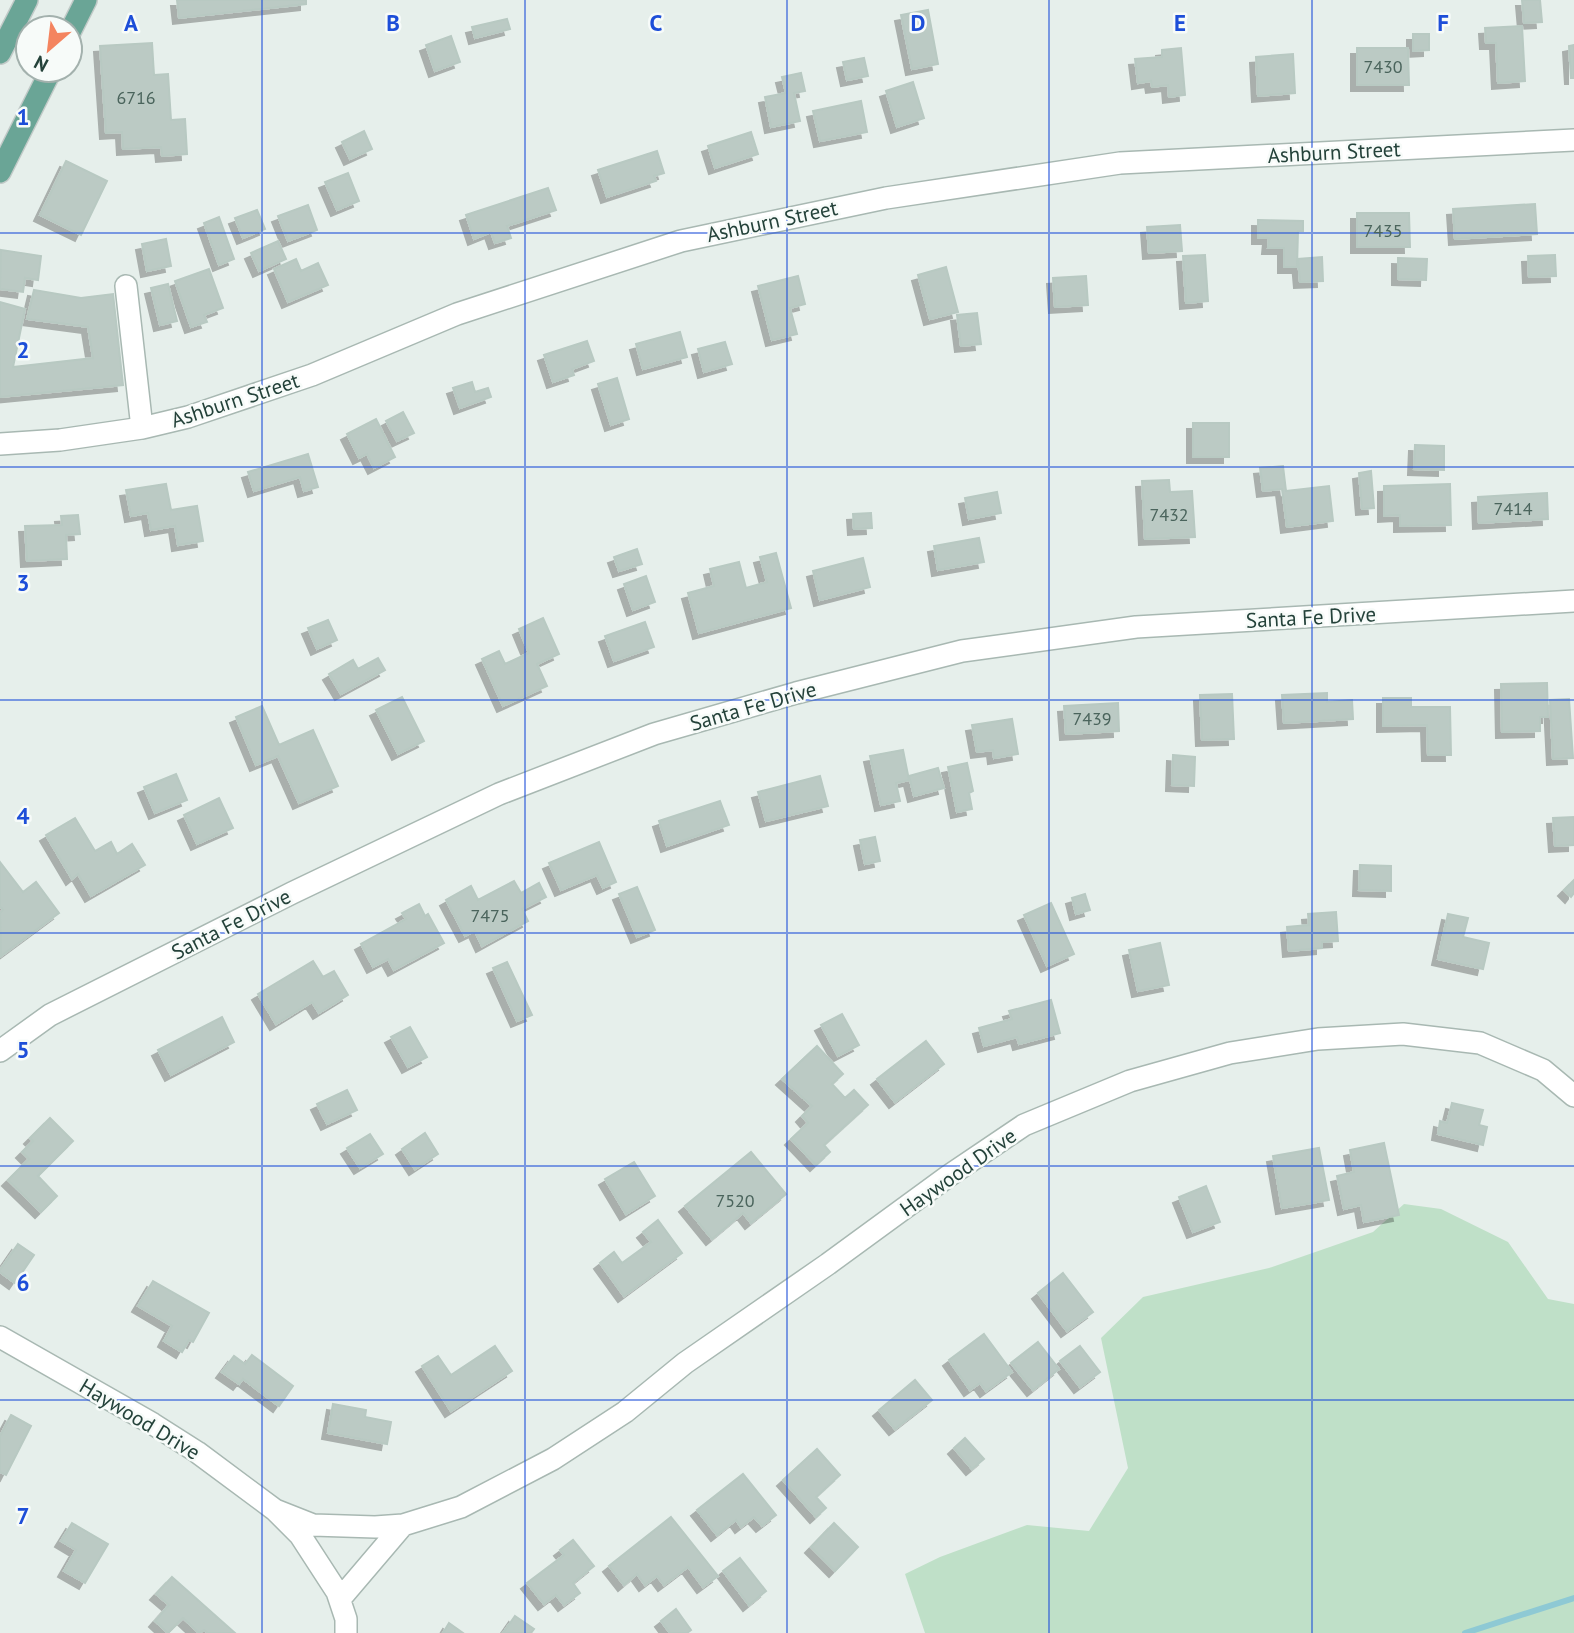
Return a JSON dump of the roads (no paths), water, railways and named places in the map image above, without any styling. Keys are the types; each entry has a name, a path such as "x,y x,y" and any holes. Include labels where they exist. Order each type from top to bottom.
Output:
{"main road":[{"path":"0,53 27,0"},
{"path":"0,172 44,84"}],"street":[{"name":"Ashburn Street","path":"0,444 60,440 142,428 188,417 312,375 457,314 681,241 800,215 933,190 1120,163 1574,140"},
{"path":"126,286 142,428"},
{"name":"Santa Fe Drive","path":"0,1051 50,1015 292,893 499,794 654,734 783,697 962,651 1136,627 1574,601"},
{"name":"Haywood Drive","path":"275,1510 313,1525 375,1527 403,1525 461,1507 553,1459 625,1412 685,1363 1024,1125 1130,1081 1230,1053 1318,1039 1402,1034 1480,1043 1543,1070 1574,1096"},
{"name":"Haywood Drive","path":"0,1337 153,1424 197,1452 275,1510 300,1535 341,1599"},
{"path":"346,1633 341,1599 403,1525"}],"waterway":[{"path":"1465,1633 1574,1598"}]}
